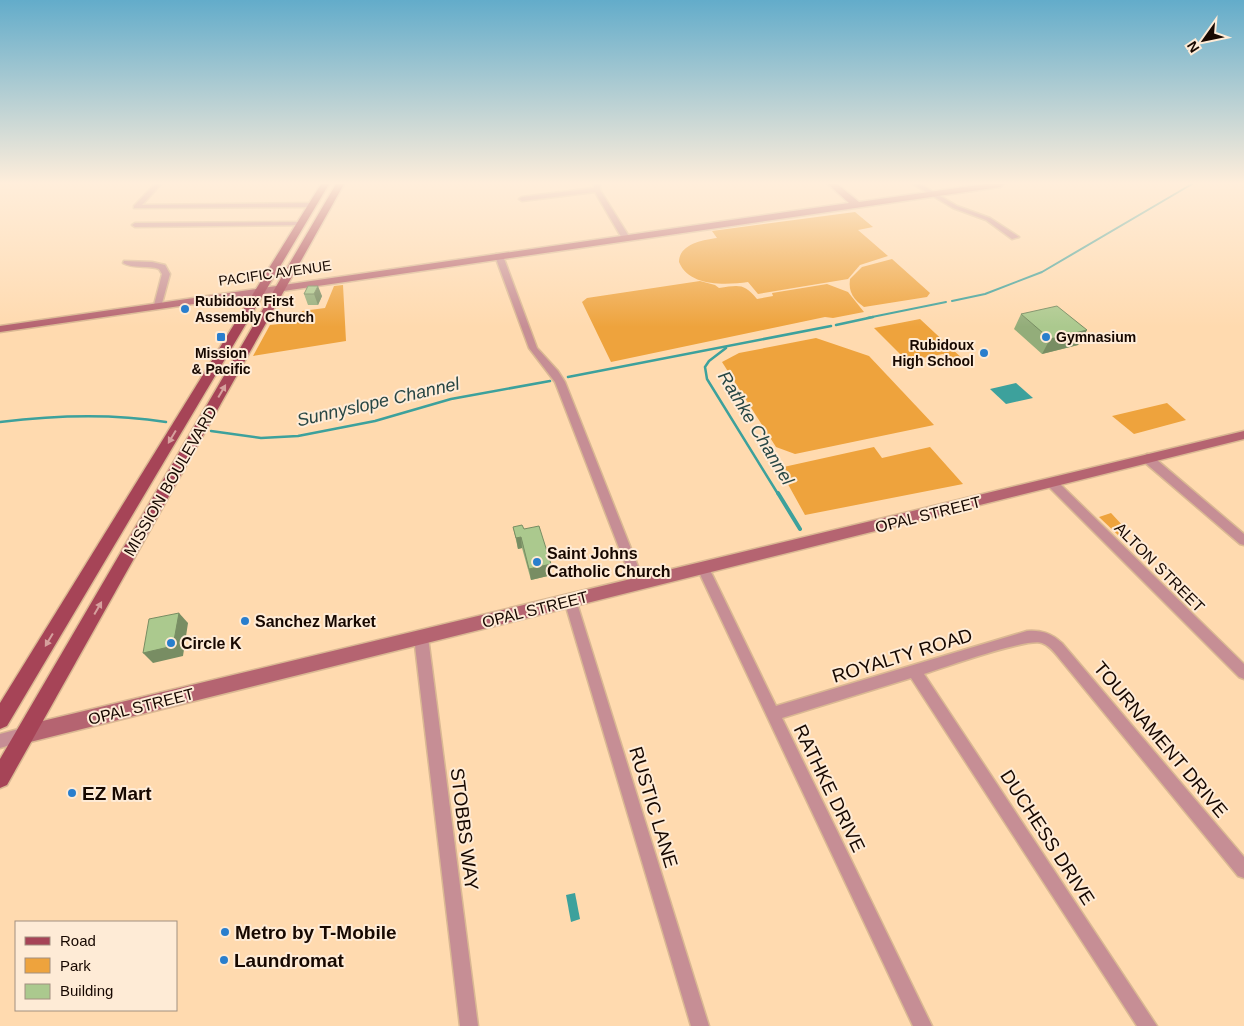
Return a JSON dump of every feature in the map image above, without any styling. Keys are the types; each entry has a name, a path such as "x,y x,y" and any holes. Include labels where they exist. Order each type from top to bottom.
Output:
{"main road":[{"name":"MISSION BOULEVARD","path":"0,720 296,232"},
{"name":"MISSION BOULEVARD","path":"0,778 313,232"}],"street":[{"path":"623,232 626,238"},
{"name":"PACIFIC AVENUE","path":"0,328 668,232"},
{"path":"1007,232 1015,237"},
{"path":"499,256 533,348 539,357 550,366 560,382 639,584"},
{"path":"127,263 152,264 162,267 166,274 158,305"},
{"name":"OPAL STREET","path":"0,741 570,600 1053,484 1147,458 1242,437"},
{"path":"1147,458 1244,541"},
{"name":"ALTON STREET","path":"1053,484 1244,673"},
{"name":"RATHKE DRIVE","path":"703,568 923,1026"},
{"name":"RUSTIC LANE","path":"570,600 700,1026"},
{"name":"ROYALTY ROAD","path":"772,714 1036,634 1044,636"},
{"name":"TOURNAMENT DRIVE","path":"1044,636 1069,660 1244,870"},
{"name":"STOBBS WAY","path":"421,637 469,1026"},
{"name":"DUCHESS DRIVE","path":"914,671 1148,1026"}],"green space":[{"path":"713,232 860,232 888,256 860,265 848,279 758,294 748,282 719,284 699,280 684,270 679,262 680,256 687,247 717,238"},
{"path":"892,259 930,293 927,297 864,307 852,295 850,279 862,267"},
{"path":"700,281 719,288 741,286 757,299 773,296 772,293 827,284 848,292 864,312 833,318 825,317 611,362 582,302 587,298"},
{"path":"343,285 346,341 253,356 270,325 298,322 302,311 325,308 334,286"},
{"path":"920,319 965,361 953,364 943,354 907,361 874,328"},
{"path":"816,338 869,356 934,425 795,454 776,447 722,362 739,353"},
{"path":"1167,403 1186,420 1134,434 1112,416"},
{"path":"874,447 882,458 930,447 963,484 805,515 779,468"},
{"path":"1111,513 1124,527 1124,532 1119,536 1099,517"}],"water":[{"path":"1016,383 1033,398 1006,404 990,389"},
{"path":"575,893 580,919 571,922 566,895"}],"building":[{"path":"308,286 318,286 314,294 304,294"},
{"path":"1057,306 1087,330 1050,339 1021,314"},
{"name":"Saint Johns Catholic Church","path":"522,525 524,529 539,526 551,564 529,569 521,537 516,538 513,527"},
{"path":"179,613 173,646 143,653 149,619"}],"waterway":[{"name":"Sunnyslope Channel","path":"952,301 985,294 1042,272 1110,232"},
{"name":"Sunnyslope Channel","path":"867,318 946,302"},
{"name":"Sunnyslope Channel","path":"836,325 873,317"},
{"name":"Sunnyslope Channel","path":"568,377 831,326"},
{"name":"Rathke Channel","path":"726,348 709,361 705,367 707,379 778,494"},
{"name":"Sunnyslope Channel","path":"211,431 261,438 298,436 375,421 451,399 550,381"},
{"name":"Sunnyslope Channel","path":"0,422 83,416 124,417 166,422"},
{"name":"Rathke Channel","path":"778,493 800,529"}],"place":[{"name":"Rubidoux First Assembly Church","path":"185,309"},
{"name":"Mission & Pacific","path":"221,337"},
{"name":"Gymnasium","path":"1046,337"},
{"name":"Rubidoux High School","path":"984,353"},
{"name":"Saint Johns Catholic Church","path":"537,562"},
{"name":"Sanchez Market","path":"245,621"},
{"name":"Circle K","path":"171,643"},
{"name":"EZ Mart","path":"72,793"},
{"name":"Metro by T-Mobile","path":"225,932"},
{"name":"Laundromat","path":"224,960"}]}
